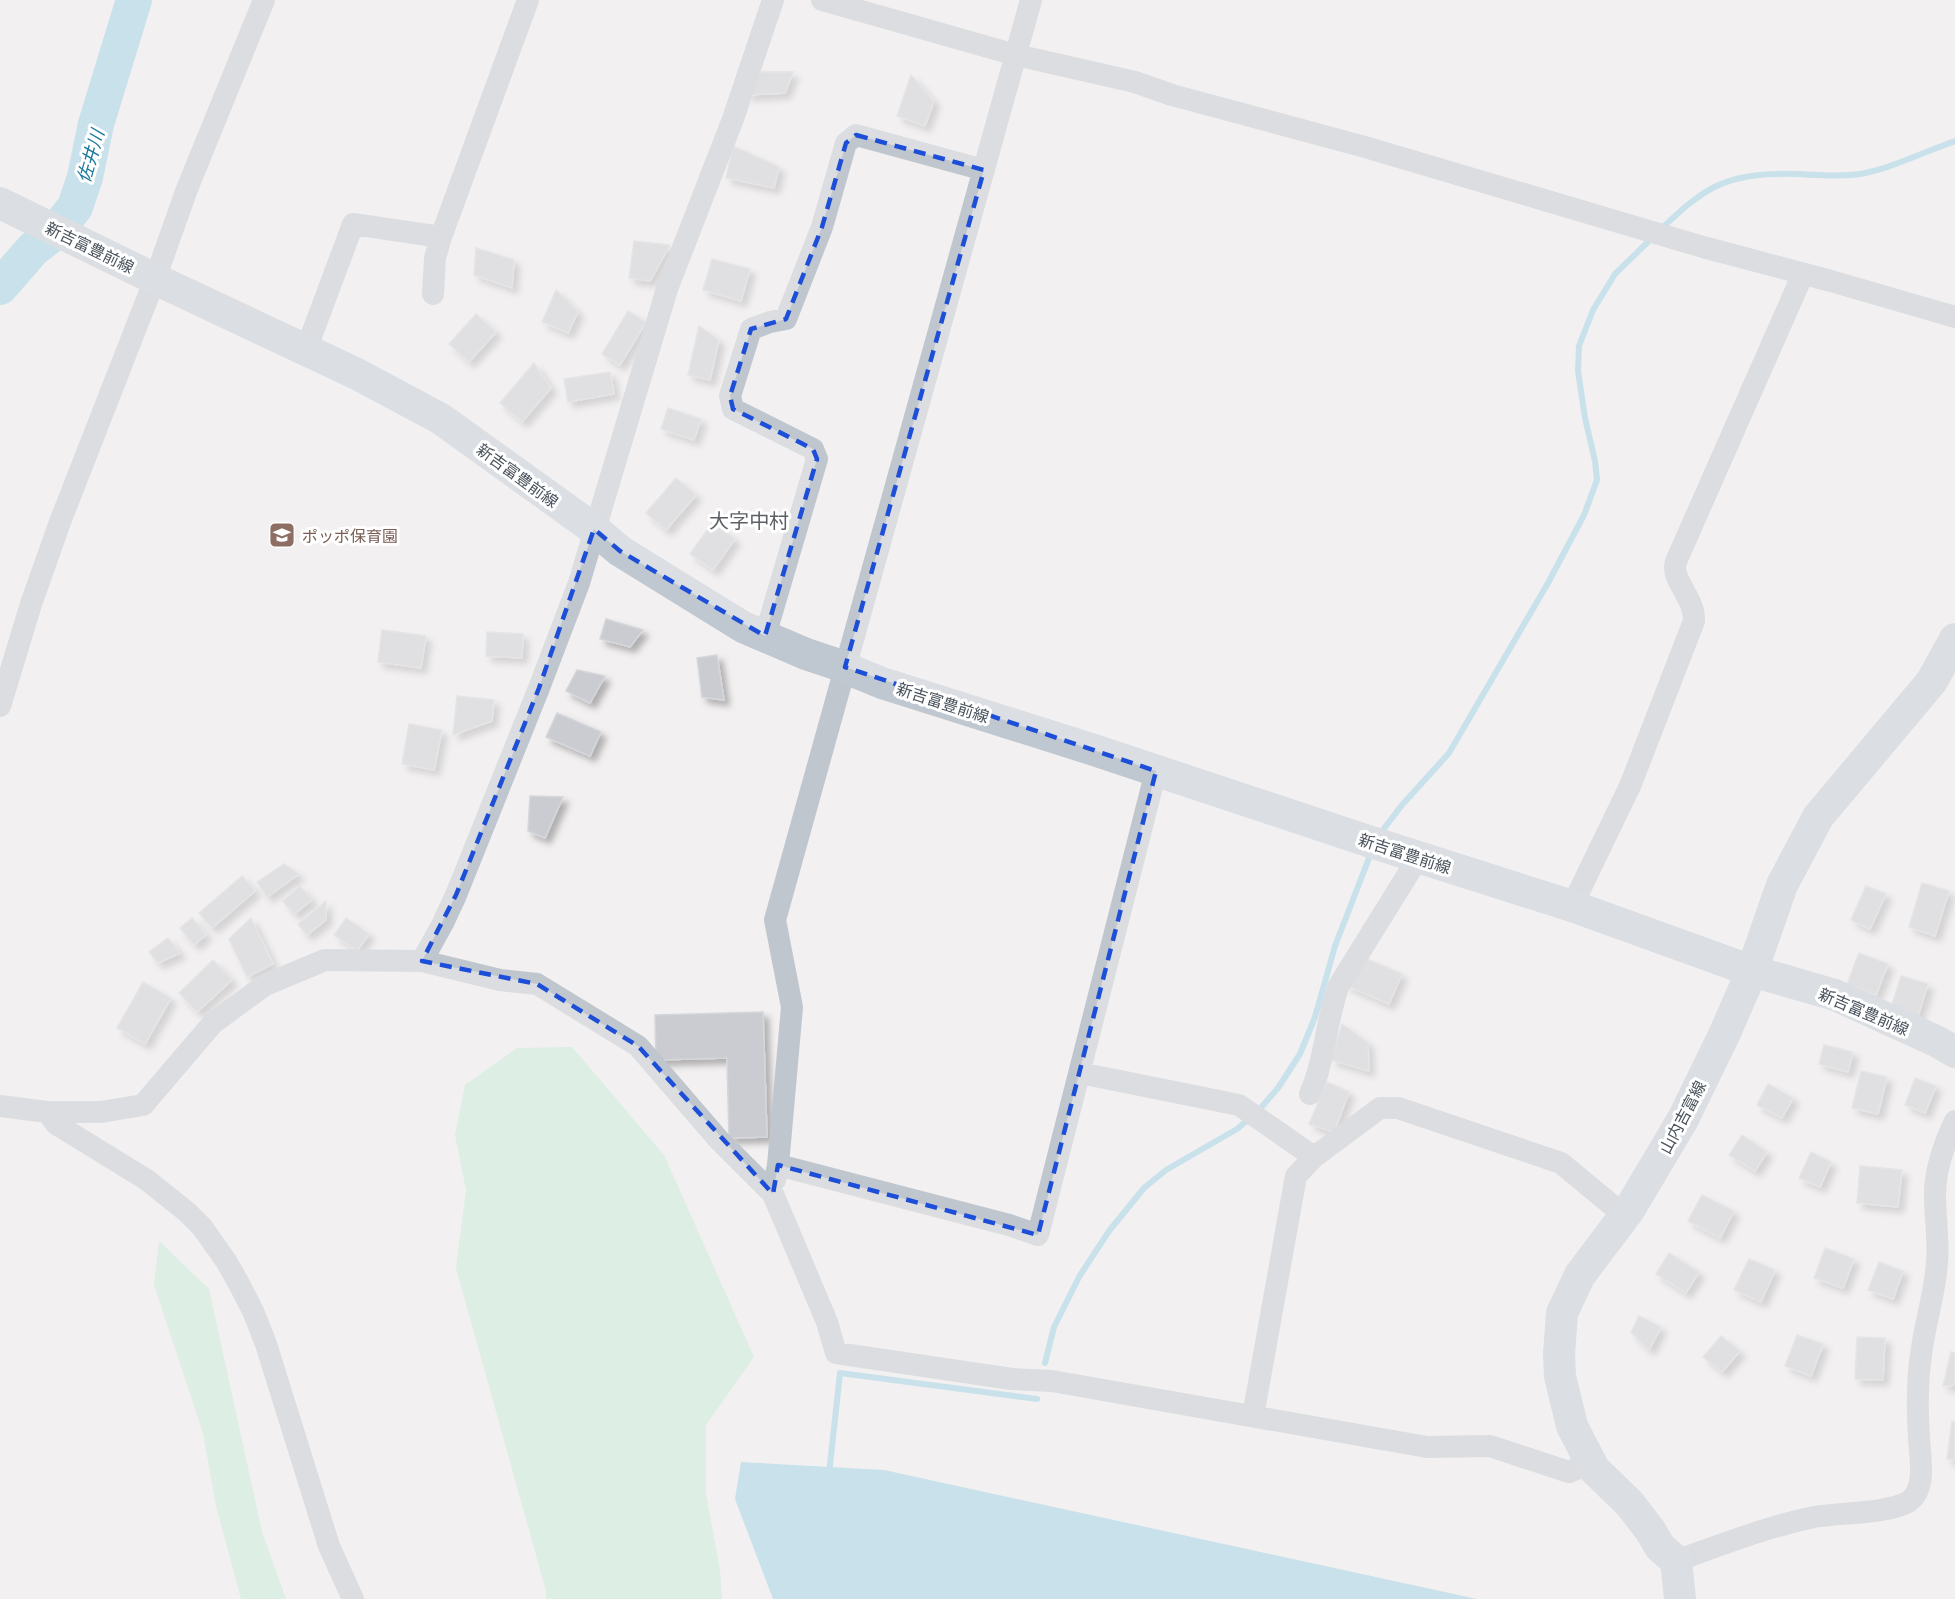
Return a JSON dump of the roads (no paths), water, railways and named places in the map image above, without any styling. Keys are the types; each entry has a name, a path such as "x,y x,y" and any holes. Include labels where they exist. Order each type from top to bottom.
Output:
{"main road":[{"name":"新吉富豊前線","path":"0,203 357,374 441,419 594,529 629,557 742,627 882,683 1572,906 1752,971 1835,995 1955,1052"},
{"name":"山内吉富線","path":"1676,1561 1660,1547 1630,1504 1594,1469 1572,1426 1560,1376 1562,1313 1580,1275 1624,1216 1683,1119 1752,971 1782,885 1818,817 1932,681 1955,639"},
{"path":"1676,1561 1680,1599"}],"street":[{"path":"0,706 31,604 60,522 155,279 187,189 264,0"},
{"path":"432,294 435,258 441,237 528,0"},
{"path":"422,961 456,895 579,583 667,289 733,118 773,0"},
{"path":"822,0 1016,55 1135,82 1172,95 1354,144 1703,247 1955,317"},
{"path":"773,1194 778,1165 792,1007 775,920 1030,0"},
{"path":"765,636 817,459 813,448 733,409 730,396 751,329 786,319 822,227 846,143 856,135 984,170"},
{"path":"306,350 353,224 441,237"},
{"path":"1572,906 1630,786 1694,621 1693,607 1677,576 1675,567 1678,557 1803,274"},
{"path":"778,1165 1009,1225 1038,1235 1156,771"},
{"path":"1310,1095 1318,1077 1338,987 1418,858"},
{"path":"0,1106 47,1112 101,1112 143,1105 213,1023 265,985 325,960 422,961 500,980 537,984 638,1046 719,1140 773,1194 827,1322 836,1353 1012,1379 1052,1381 1427,1447 1490,1446 1569,1472 1591,1463"},
{"path":"1080,1072 1239,1105 1314,1157"},
{"path":"1253,1416 1296,1176 1314,1157 1380,1108 1398,1108 1561,1163 1624,1216"},
{"path":"47,1112 56,1124 161,1190 201,1227 226,1260 253,1311 266,1344 329,1546 353,1599"},
{"path":"1676,1561 1762,1530 1816,1517 1892,1507 1906,1504 1913,1498 1921,1475 1917,1414 1918,1382 1937,1263 1936,1184 1944,1144 1955,1121"}],"water":[{"path":"741,1462 884,1470 1477,1599 773,1599 735,1499"}],"waterway":[{"name":"佐井川","path":"0,287 33,249 55,232 75,207 85,177 96,124 134,0"},
{"path":"1660,230 1699,196 1725,182 1757,175 1863,173 1889,166 1955,141"},
{"path":"1379,835 1402,805 1449,753 1548,583 1584,515 1597,480 1578,371 1579,346 1593,310 1615,274 1653,237"},
{"path":"1045,1363 1054,1327 1079,1277 1109,1231 1144,1188 1166,1170 1237,1129 1259,1110 1278,1088 1300,1054 1315,1017 1335,946 1371,853"},
{"path":"829,1474 840,1373 1037,1399"}],"place":[{"name":"ポッポ保育園","path":"282,535"}],"district":[{"name":"大字中村","path":"749,520"}]}
